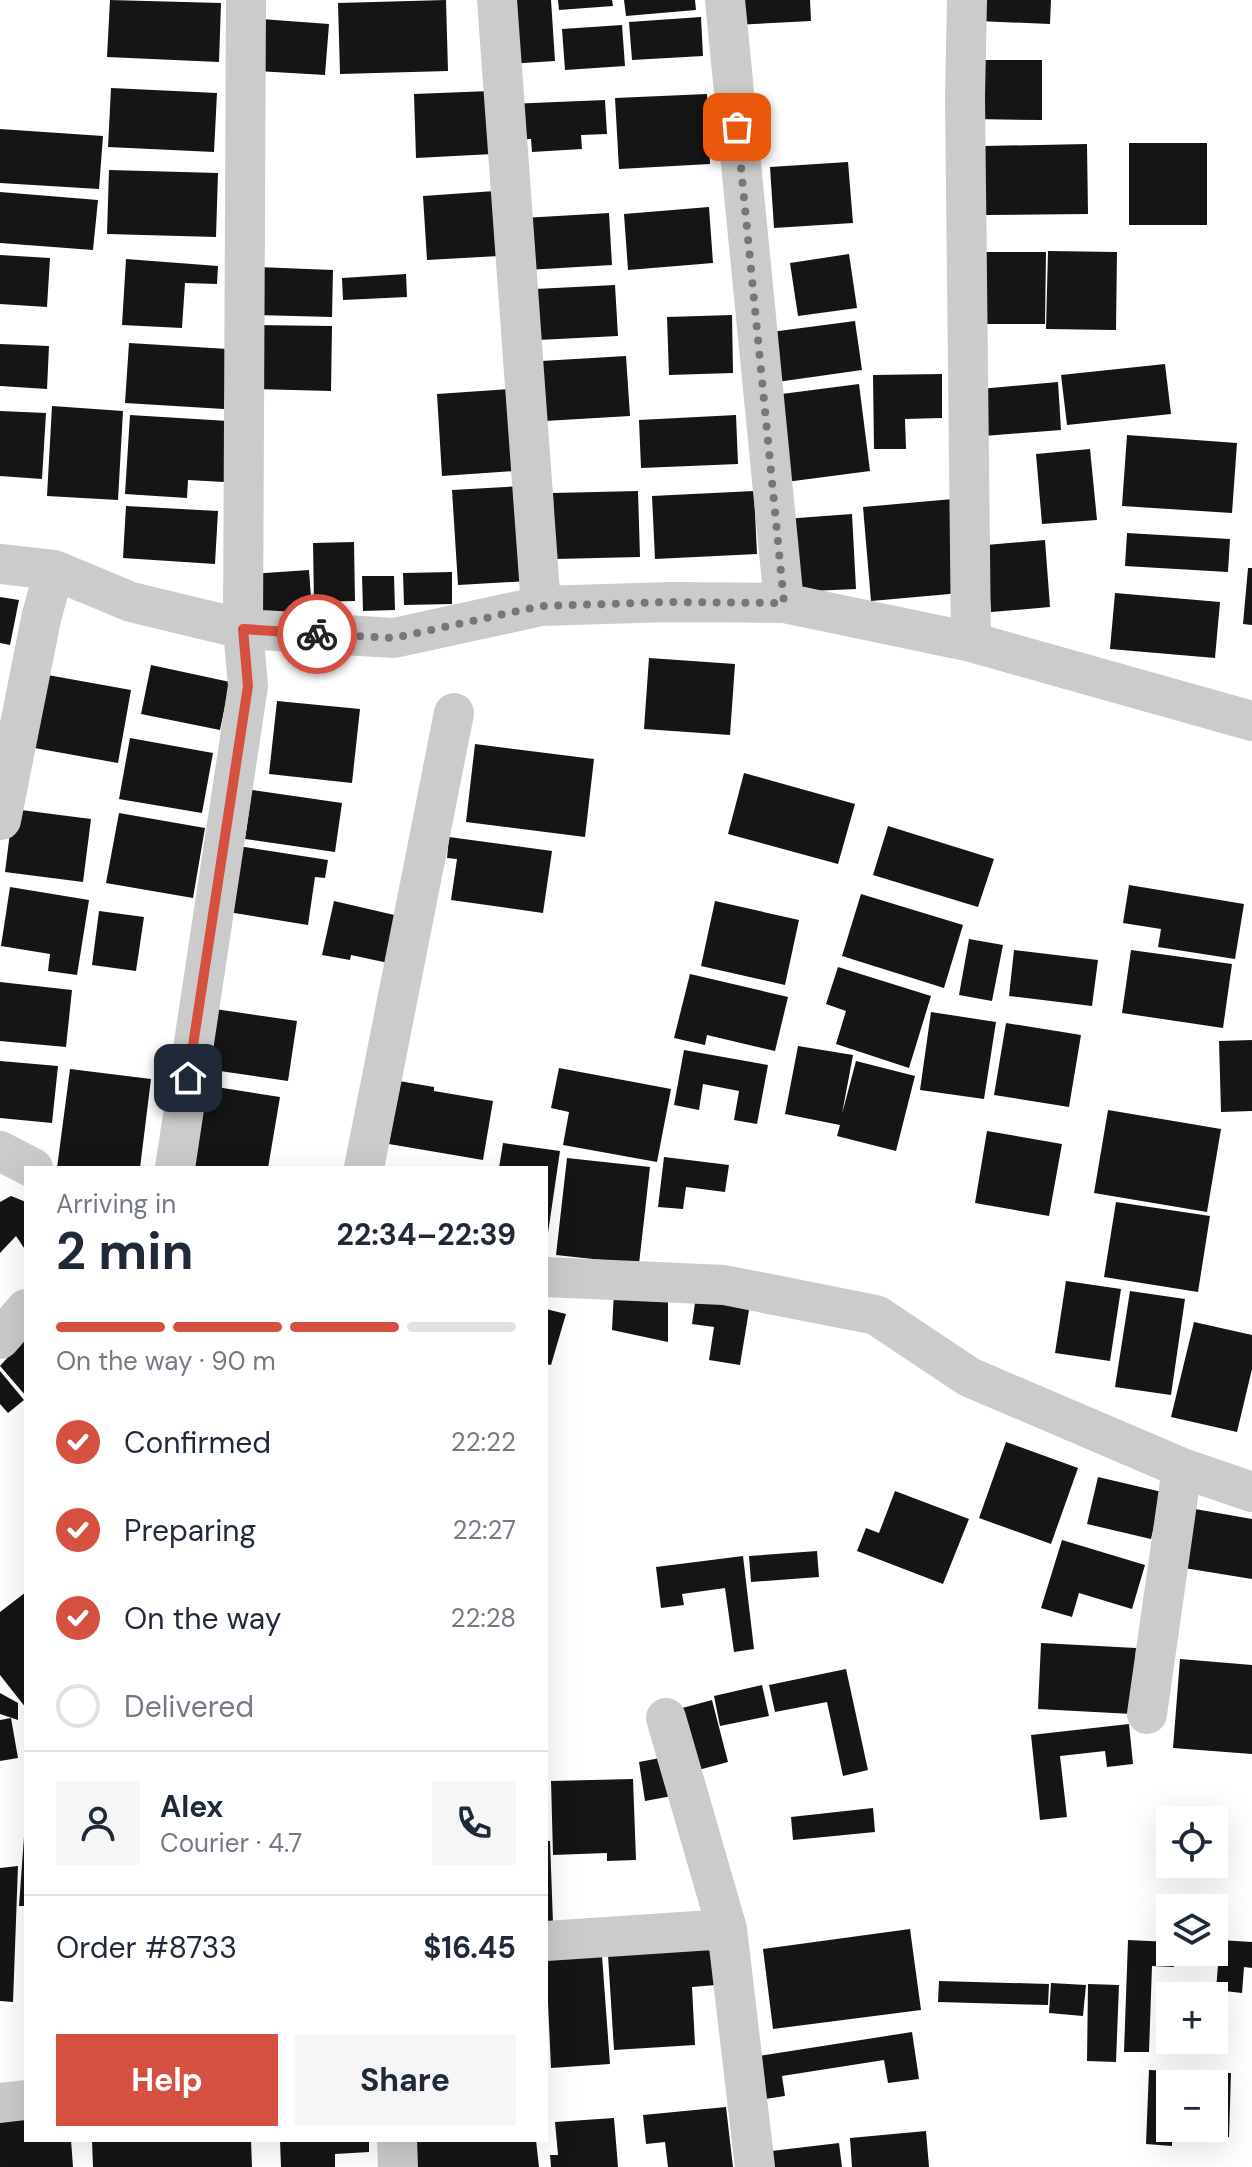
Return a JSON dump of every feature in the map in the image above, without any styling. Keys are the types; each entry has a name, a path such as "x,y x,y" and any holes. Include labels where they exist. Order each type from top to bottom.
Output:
{"street":[{"path":"175,1166 248,686 243,629 246,0"},
{"path":"497,0 541,606"},
{"path":"725,0 784,603"},
{"path":"967,0 965,97 971,642"},
{"path":"0,564 54,570 131,602 243,629 394,638 541,606 784,603 971,642 1252,721"},
{"path":"1,820 41,619 54,570"},
{"path":"364,1166 454,713"},
{"path":"0,1151 29,1166"},
{"path":"548,1277 724,1285 876,1315 969,1377 1182,1468 1252,1492"},
{"path":"0,1339 24,1311"},
{"path":"1147,1714 1182,1468"},
{"path":"666,1718 727,1929 755,2167"},
{"path":"548,1941 727,1929"},
{"path":"0,2103 24,2100"},
{"path":"397,2142 398,2167"}],"building":[{"path":"110,0 221,3 219,62 107,57"},
{"path":"446,0 448,71 340,74 338,3"},
{"path":"502,0 551,0 555,61 507,64"},
{"path":"558,0 612,0 613,6 559,10"},
{"path":"624,0 695,0 696,10 626,16"},
{"path":"734,0 810,0 811,21 735,25"},
{"path":"978,0 1051,0 1050,24 977,21"},
{"path":"701,17 703,56 632,60 629,22"},
{"path":"261,19 329,24 325,75 257,71"},
{"path":"622,25 625,66 565,70 562,29"},
{"path":"972,60 1042,60 1042,120 972,119"},
{"path":"111,88 217,93 214,152 108,147"},
{"path":"490,91 493,154 416,158 414,94"},
{"path":"707,94 710,164 619,169 615,98"},
{"path":"605,100 607,134 581,135 582,149 532,152 531,139 512,140 509,104"},
{"path":"0,129 103,136 99,189 0,183"},
{"path":"1129,143 1207,143 1207,225 1129,225"},
{"path":"1087,144 1088,214 985,215 984,146"},
{"path":"848,162 853,223 774,228 770,167"},
{"path":"109,170 218,173 216,237 107,234"},
{"path":"495,191 499,256 427,260 423,196"},
{"path":"0,192 98,200 93,250 0,243"},
{"path":"709,207 713,263 628,270 624,214"},
{"path":"609,213 612,265 526,270 523,218"},
{"path":"1048,251 1117,252 1116,330 1046,329"},
{"path":"978,252 1046,252 1045,324 978,324"},
{"path":"849,254 857,308 798,316 790,263"},
{"path":"0,255 50,258 47,307 0,304"},
{"path":"126,259 218,266 217,284 185,283 182,328 122,325"},
{"path":"257,267 333,270 332,317 256,315"},
{"path":"406,274 407,297 343,300 342,278"},
{"path":"615,285 618,336 538,340 535,289"},
{"path":"732,315 733,373 669,375 667,317"},
{"path":"855,321 862,370 777,382 771,332"},
{"path":"253,325 332,326 331,391 252,389"},
{"path":"129,343 228,349 224,409 125,403"},
{"path":"0,344 49,346 47,389 0,386"},
{"path":"626,356 630,416 545,421 541,361"},
{"path":"1165,364 1171,414 1067,425 1061,375"},
{"path":"942,374 942,418 905,419 906,449 874,449 873,375"},
{"path":"1058,382 1061,430 984,436 980,389"},
{"path":"859,384 870,471 786,482 774,395"},
{"path":"510,389 515,471 442,476 437,394"},
{"path":"52,406 123,411 118,500 47,496"},
{"path":"0,411 46,413 42,479 0,476"},
{"path":"130,415 228,421 224,482 188,480 187,498 125,494"},
{"path":"736,415 738,464 641,468 639,420"},
{"path":"1127,435 1237,443 1232,513 1122,506"},
{"path":"1090,449 1097,520 1042,524 1036,454"},
{"path":"522,486 528,581 458,585 452,490"},
{"path":"638,491 640,557 555,559 553,493"},
{"path":"754,491 757,554 655,559 652,496"},
{"path":"953,499 961,593 871,601 863,507"},
{"path":"126,506 218,511 215,564 123,558"},
{"path":"852,514 856,589 788,592 784,519"},
{"path":"1127,533 1230,539 1228,572 1125,566"},
{"path":"1045,540 1050,607 991,612 986,545"},
{"path":"354,542 355,601 314,602 313,543"},
{"path":"1248,568 1252,568 1252,625 1243,624"},
{"path":"309,570 312,611 254,615 250,574"},
{"path":"452,572 452,604 404,605 403,573"},
{"path":"362,576 394,576 395,610 363,611"},
{"path":"1115,593 1220,602 1215,658 1110,649"},
{"path":"0,597 19,600 10,645 0,643"},
{"path":"649,658 735,664 730,735 644,729"},
{"path":"151,665 230,682 220,730 141,714"},
{"path":"42,674 131,690 118,763 29,747"},
{"path":"277,701 360,709 352,783 269,774"},
{"path":"130,738 213,753 202,813 119,799"},
{"path":"475,744 594,759 585,837 466,822"},
{"path":"744,773 855,804 838,864 728,834"},
{"path":"252,790 342,803 335,852 245,839"},
{"path":"13,809 91,819 83,882 5,872"},
{"path":"119,813 205,828 193,898 106,883"},
{"path":"888,826 994,859 978,907 873,875"},
{"path":"449,837 552,851 543,913 451,900 457,859 447,858"},
{"path":"238,846 328,860 325,878 315,877 308,925 228,912"},
{"path":"1129,885 1244,904 1235,959 1158,947 1161,929 1123,923"},
{"path":"10,887 89,900 77,975 48,971 50,954 1,946"},
{"path":"861,894 963,925 944,988 842,956"},
{"path":"334,901 403,917 393,964 351,955 350,960 322,955"},
{"path":"715,901 799,920 785,985 701,966"},
{"path":"99,911 144,917 136,971 92,965"},
{"path":"969,939 1003,945 992,1001 959,995"},
{"path":"1014,950 1098,960 1092,1006 1009,996"},
{"path":"1131,950 1232,964 1223,1028 1122,1013"},
{"path":"838,967 931,996 909,1068 836,1044 846,1011 826,1004"},
{"path":"690,974 788,997 775,1051 707,1035 705,1045 674,1038"},
{"path":"0,982 72,990 66,1047 0,1041"},
{"path":"208,1008 297,1021 288,1081 199,1068"},
{"path":"931,1012 996,1022 984,1099 920,1090"},
{"path":"1006,1023 1081,1035 1069,1107 994,1095"},
{"path":"1252,1040 1252,1111 1221,1112 1219,1041"},
{"path":"798,1046 853,1055 842,1114 856,1061 915,1076 896,1151 837,1136 840,1125 785,1114"},
{"path":"684,1050 768,1065 757,1124 734,1120 739,1091 703,1084 699,1110 674,1105"},
{"path":"0,1061 58,1066 52,1123 0,1118"},
{"path":"559,1068 671,1089 657,1162 563,1145 569,1112 551,1108"},
{"path":"70,1069 151,1079 140,1166 57,1166"},
{"path":"399,1081 434,1087 434,1091 493,1101 483,1160 389,1144"},
{"path":"204,1085 280,1097 268,1166 190,1166"},
{"path":"1108,1110 1221,1129 1207,1212 1094,1193"},
{"path":"987,1131 1062,1144 1049,1216 975,1203"},
{"path":"503,1143 560,1151 548,1233 548,1166 499,1166"},
{"path":"664,1157 729,1165 725,1192 686,1187 683,1209 658,1207"},
{"path":"567,1158 650,1167 639,1264 556,1255"},
{"path":"11,1196 24,1201 24,1248 16,1236 0,1253 0,1202"},
{"path":"1116,1202 1210,1216 1198,1292 1104,1277"},
{"path":"1066,1281 1121,1289 1110,1361 1055,1353"},
{"path":"614,1291 668,1293 668,1342 612,1330"},
{"path":"1130,1291 1185,1299 1171,1395 1115,1387"},
{"path":"696,1296 750,1304 740,1365 709,1360 714,1327 692,1324"},
{"path":"548,1310 566,1314 551,1365 548,1364"},
{"path":"1194,1322 1252,1335 1252,1369 1237,1432 1171,1417"},
{"path":"24,1339 24,1394 0,1366"},
{"path":"0,1371 24,1400 8,1413 0,1404"},
{"path":"1006,1442 1078,1468 1051,1544 979,1518"},
{"path":"1098,1477 1162,1492 1151,1539 1087,1524"},
{"path":"895,1491 969,1519 943,1584 857,1551 866,1528 879,1533"},
{"path":"1195,1509 1252,1519 1252,1579 1184,1568"},
{"path":"1062,1540 1145,1565 1132,1609 1079,1593 1072,1617 1041,1608"},
{"path":"817,1551 819,1577 751,1582 749,1556"},
{"path":"743,1556 754,1649 734,1652 725,1588 682,1594 684,1605 661,1608 656,1567"},
{"path":"24,1594 24,1705 0,1675 0,1612"},
{"path":"1041,1643 1136,1648 1132,1714 1038,1709"},
{"path":"1180,1659 1252,1665 1252,1754 1173,1748"},
{"path":"846,1669 868,1770 843,1776 827,1702 775,1712 769,1685"},
{"path":"762,1685 769,1716 720,1726 714,1696"},
{"path":"0,1693 18,1703 18,1720 0,1714"},
{"path":"712,1700 728,1762 691,1772 675,1710"},
{"path":"11,1718 18,1758 0,1761 0,1720"},
{"path":"1129,1724 1133,1764 1107,1767 1105,1751 1060,1756 1067,1817 1040,1820 1031,1735"},
{"path":"665,1757 672,1796 645,1801 639,1762"},
{"path":"633,1779 636,1860 607,1861 607,1853 553,1855 551,1781"},
{"path":"873,1808 875,1832 793,1840 791,1817"},
{"path":"24,1837 24,1906 19,1906"},
{"path":"548,1841 550,1841 553,1923 548,1923"},
{"path":"18,1866 13,2002 0,2001 0,1868"},
{"path":"910,1929 921,2010 773,2029 763,1949"},
{"path":"1128,1940 1156,1941 1156,1966 1174,1967 1152,1966 1149,2052 1124,2052"},
{"path":"1228,1940 1252,1942 1252,1968 1244,1967 1242,1993 1228,1991 1228,1982 1217,1982 1218,1966 1228,1966"},
{"path":"714,1948 716,1985 692,1987 695,2045 614,2050 608,1955"},
{"path":"602,1956 610,2064 551,2068 548,1959"},
{"path":"939,1981 1049,1984 1048,2005 938,2002"},
{"path":"1051,1983 1086,1985 1083,2016 1049,2013"},
{"path":"1088,1984 1119,1985 1116,2062 1087,2061"},
{"path":"912,2032 919,2079 888,2083 884,2060 782,2076 785,2096 765,2099 759,2056"},
{"path":"1149,2070 1156,2070 1156,2142 1172,2142 1172,2146 1146,2144"},
{"path":"1228,2073 1231,2073 1228,2137"},
{"path":"726,2107 733,2167 668,2167 665,2142 646,2144 643,2115"},
{"path":"24,2114 24,2142 71,2142 73,2167 0,2167 0,2116"},
{"path":"614,2118 618,2167 551,2167 550,2155 558,2155 555,2122"},
{"path":"926,2131 929,2167 852,2167 850,2138"},
{"path":"92,2142 251,2142 252,2167 93,2167"},
{"path":"280,2142 369,2142 369,2152 335,2154 335,2167 281,2167"},
{"path":"412,2142 536,2142 539,2167 414,2167"},
{"path":"839,2143 842,2167 764,2167 763,2152"}],"way so far":[{"path":"317,634 394,638 541,606 784,603 737,127"}],"route":[{"path":"188,1078 248,686 243,629 317,634"}]}
